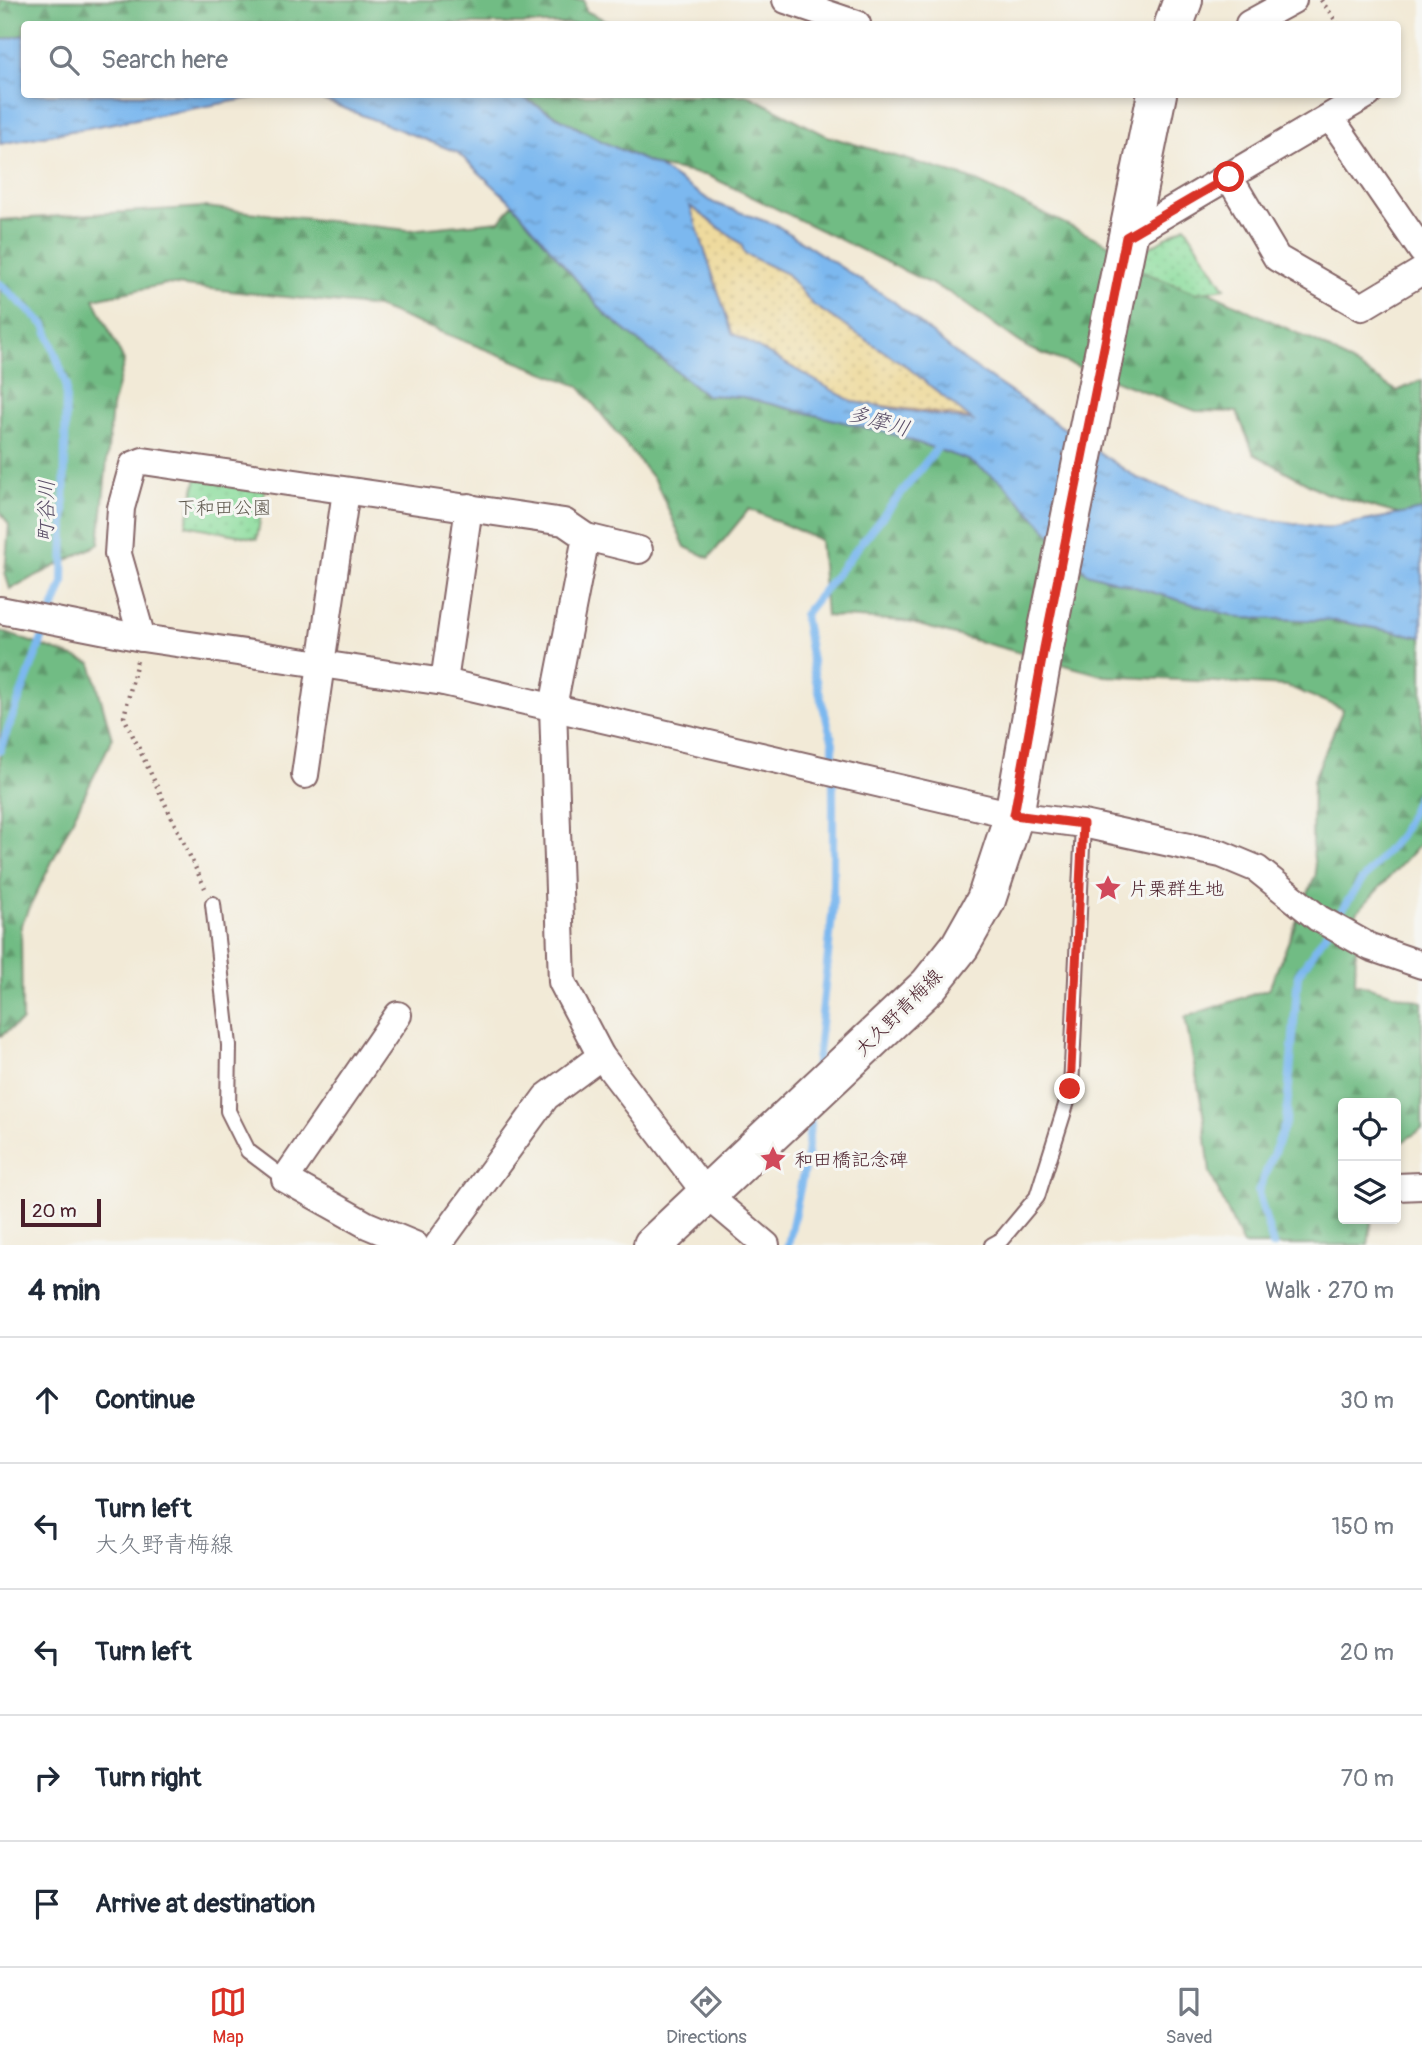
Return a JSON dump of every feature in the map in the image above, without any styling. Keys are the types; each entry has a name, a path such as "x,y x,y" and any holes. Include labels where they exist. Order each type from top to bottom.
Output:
{"main road":[{"path":"1175,21 1183,0"},
{"name":"大久野青梅線","path":"653,1245 929,985 960,946 986,900 1014,815 1044,648 1156,98"}],"street":[{"path":"786,0 848,21"},
{"path":"1254,21 1293,0"},
{"path":"1124,249 1229,177 1361,98"},
{"path":"1330,117 1422,251"},
{"path":"1229,177 1277,258 1362,307 1422,271"},
{"path":"142,638 118,554 121,508 133,466 143,460 564,523 586,537 639,550"},
{"path":"305,775 346,491"},
{"path":"444,682 469,507"},
{"path":"586,537 553,707 562,982 601,1056 707,1195 766,1245"},
{"path":"0,610 142,638 444,682 1014,815 1083,824 1221,854 1258,869 1318,918 1370,947 1422,965"},
{"path":"398,1015 285,1179 367,1225 415,1245"},
{"path":"438,1245 546,1097 601,1056"},
{"path":"1401,1187 1422,1186"}],"lane":[{"path":"992,1245 1001,1240 1037,1197 1070,1089 1083,824"},
{"path":"213,904 229,1045 228,1111 248,1151 285,1179"}],"path":[{"path":"1321,0 1336,21"},
{"path":"142,638 124,718 213,904"}],"green space":[{"path":"0,0 584,0 586,11 607,21 21,21 21,36 0,40"},
{"path":"523,98 754,98 827,136 966,177 1322,345 1397,391 1422,380 1422,510 1401,515 1325,493 1254,454 1237,412 1196,411 1028,348 950,293 709,176 657,166 603,142"},
{"path":"513,204 605,314 706,395 743,397 895,435 968,460 1240,618 1337,621 1422,637 1422,842 1357,912 1355,983 1422,1002 1422,1129 1401,1143 1401,1098 1338,1098 1338,1224 1371,1224 1368,1245 1243,1245 1210,1173 1203,1112 1185,1017 1269,989 1316,874 1312,844 1313,781 1343,709 1287,686 1105,676 904,621 826,616 820,540 749,509 709,558 685,547 656,482 579,386 377,307 166,284 94,299 124,361 112,407 99,544 10,589 5,573 9,525 0,511 0,220 205,207 408,230 500,221"},
{"path":"1185,226 1225,288 1196,293 1138,270 1147,249"},
{"name":"下和田公園","path":"197,477 265,488 257,539 186,525"},
{"path":"0,631 91,663 112,739 21,925 22,1021 0,1036"}],"sand":[{"path":"689,205 741,244 745,254 787,274 812,304 906,366 975,421 953,415 853,402 732,333"}],"water":[{"path":"21,36 21,98 251,98 0,144 0,40"},
{"name":"多摩川","path":"318,98 523,98 603,142 657,166 714,203 776,225 893,301 965,361 1137,478 1236,515 1328,528 1422,510 1422,637 1337,621 1240,618 1087,573 1002,482 968,460 895,435 743,397 706,395 605,314 513,204 457,152","holes":["690,206 741,244 745,254 787,274 812,304 906,366 973,421 853,402 732,333"]}],"waterway":[{"name":"町谷川","path":"0,284 45,325 66,384 63,583 0,750"},
{"path":"816,1073 833,906 833,743 814,673 804,615 942,442"},
{"path":"1273,1245 1258,1192 1286,1122 1298,975 1360,883 1401,834 1422,788"},
{"path":"788,1245 807,1155 811,1114"}],"place":[{"name":"片栗群生地","path":"1108,888"},
{"name":"和田橋記念碑","path":"773,1159"}],"route":[{"path":"1070,1089 1083,824 1014,815 1044,648 1126,237 1229,177"}]}
